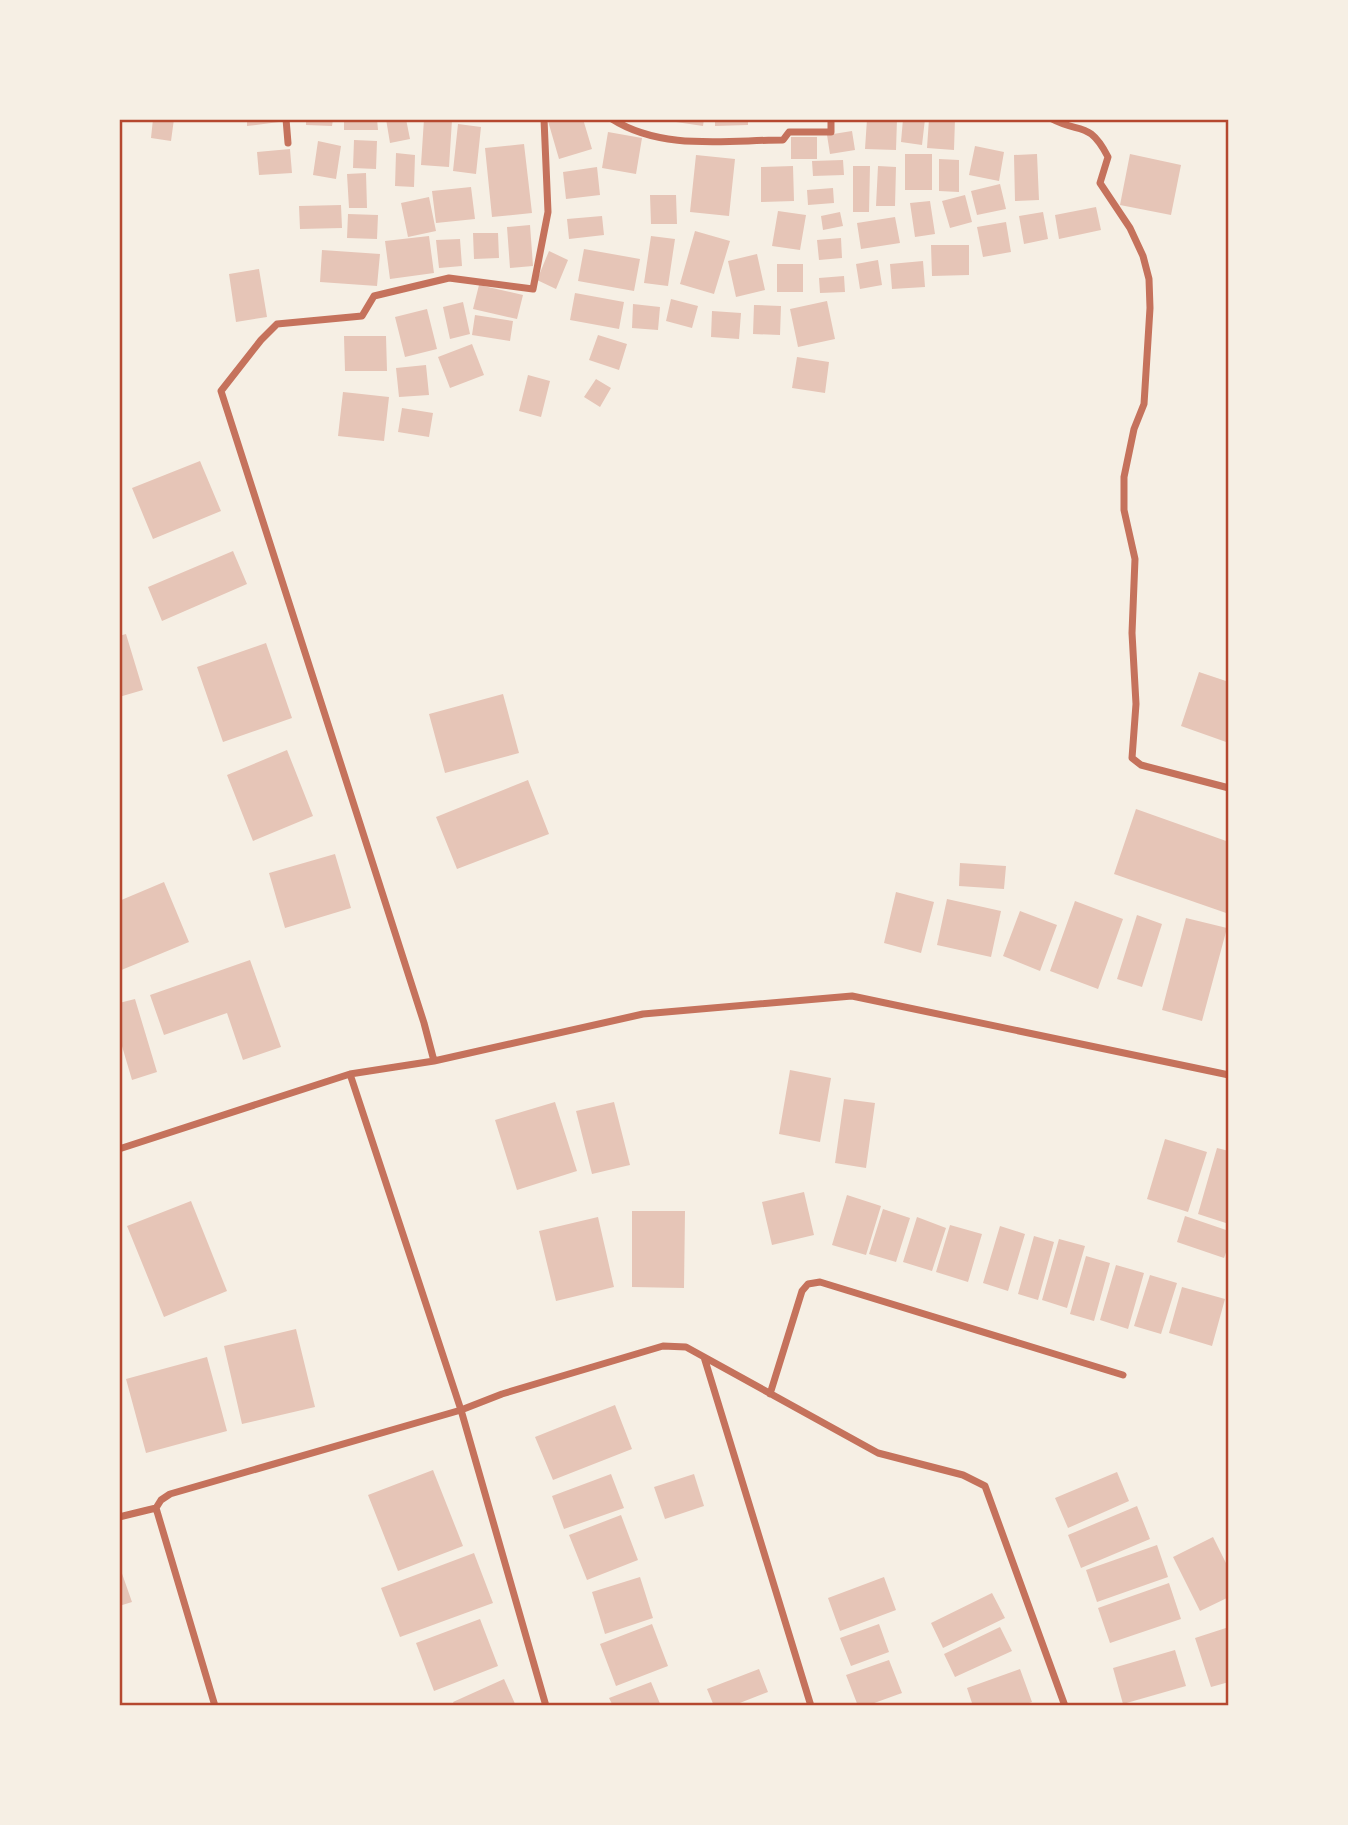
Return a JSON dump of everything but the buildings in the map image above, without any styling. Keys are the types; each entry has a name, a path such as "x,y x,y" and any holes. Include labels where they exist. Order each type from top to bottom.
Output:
{"street":[{"path":"286,119 288,143"},
{"path":"434,1061 425,1023 221,391 276,324 362,316 374,296 449,278 533,289 548,212 544,119"},
{"path":"612,119 667,141 783,140 789,132 831,132 831,119"},
{"path":"1052,119 1091,132 1100,141 1108,157 1100,183 1130,228 1143,256 1149,279 1150,308 1144,404 1134,429 1124,477 1124,510 1135,559 1132,634 1136,704 1132,758 1141,765 1229,788"},
{"path":"119,1149 350,1074 434,1061 643,1014 852,996 1229,1075"},
{"path":"350,1074 461,1410 546,1706"},
{"path":"770,1394 802,1291 808,1284 820,1282 1123,1375"},
{"path":"119,1517 156,1508 161,1500 170,1494 461,1410 502,1394 663,1346 686,1347 878,1453 963,1475 985,1486 1065,1706"},
{"path":"704,1356 811,1706"},
{"path":"156,1508 215,1706"}]}
